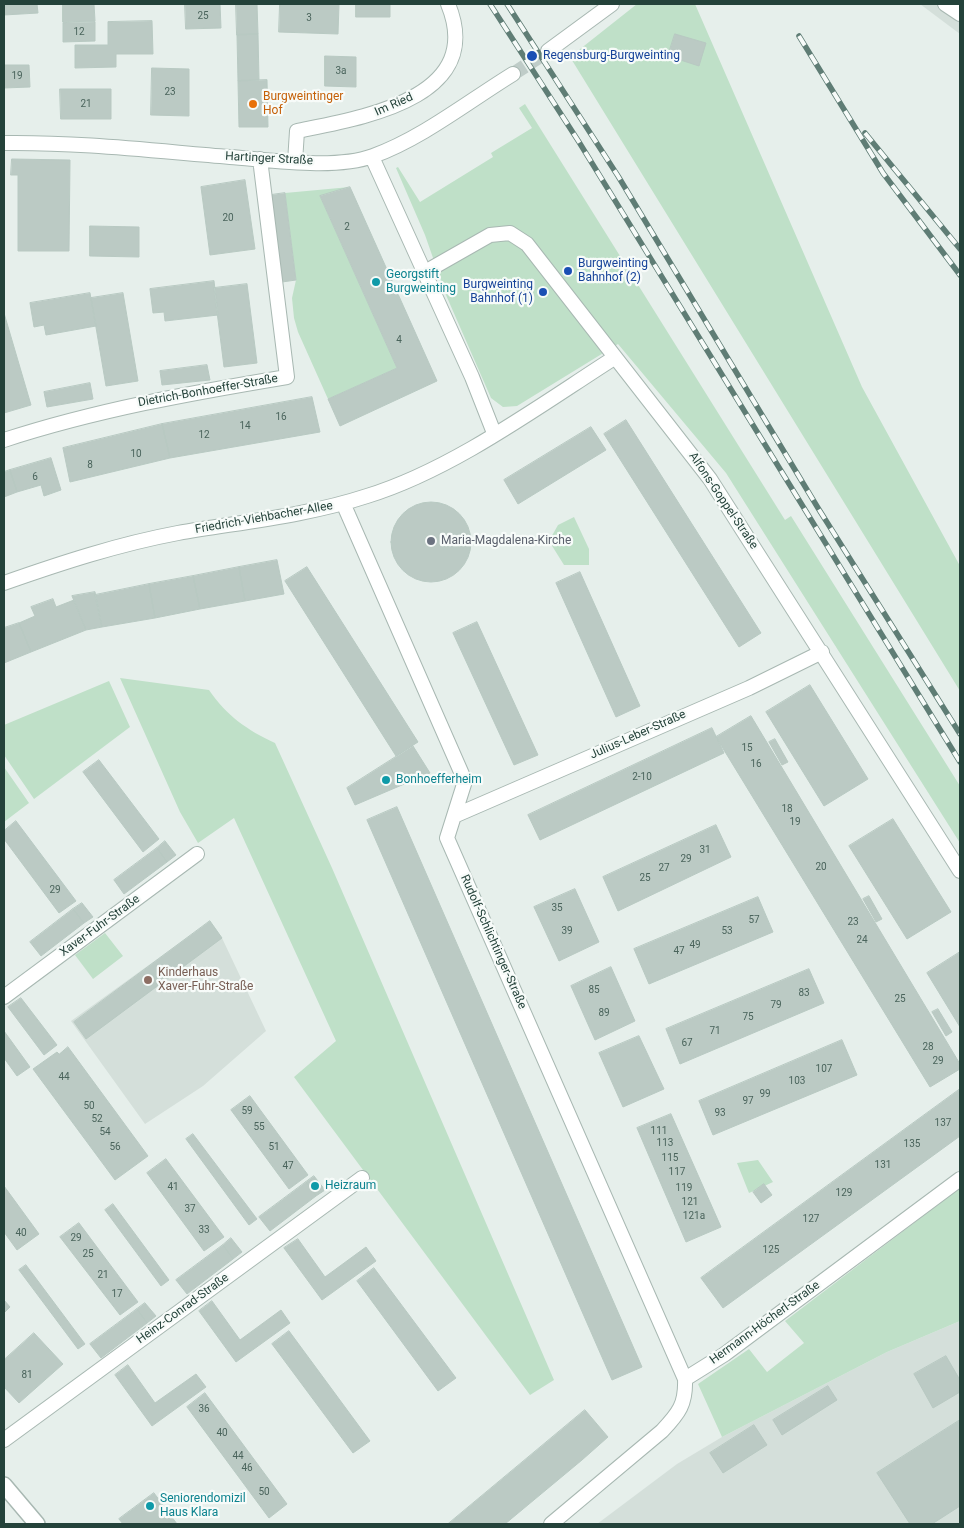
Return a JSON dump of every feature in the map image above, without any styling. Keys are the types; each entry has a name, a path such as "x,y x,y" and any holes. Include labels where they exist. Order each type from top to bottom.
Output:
{"street":[{"name":"Im Ried","path":"295,162 297,131 387,110 410,99 438,78 448,64 454,48 454,18 448,4"},
{"path":"548,51 612,4"},
{"path":"946,4 960,14"},
{"name":"Hartinger Straße","path":"4,143 93,145 295,162 328,162 372,157 413,137 513,74"},
{"path":"372,157 425,272 494,433"},
{"name":"Dietrich-Bonhoeffer-Straße","path":"4,440 79,417 126,406 287,377 260,159"},
{"name":"Alfons-Goppel-Straße","path":"425,272 490,235 510,233 519,237 710,479 960,871"},
{"name":"Friedrich-Viehbacher-Allee","path":"4,583 58,564 130,544 177,534 292,515 369,496 448,462 614,358"},
{"name":"Rudolf-Schlichtinger-Straße","path":"343,503 465,781 447,838 685,1379"},
{"name":"Julius-Leber-Straße","path":"454,816 749,688 822,652"},
{"name":"Xaver-Fuhr-Straße","path":"4,997 197,854"},
{"name":"Heinz-Conrad-Straße","path":"4,1440 362,1178"},
{"name":"Hermann-Höcherl-Straße","path":"685,1379 725,1354 960,1179"},
{"path":"551,1524 662,1431 677,1415 686,1396 685,1379"},
{"path":"4,1485 37,1524"}],"shaded area":[{"path":"920,4 960,4 960,34"},
{"path":"210,921 222,938 266,1031 203,1086 145,1124 71,1021"},
{"path":"960,1321 960,1524 597,1524 677,1464 722,1437 887,1352"}],"green space":[{"path":"637,4 695,4 862,387 960,566 960,691 570,57"},
{"path":"525,104 785,520 791,516 960,786 960,843 726,473 618,344 517,406 503,407 491,398 446,295 425,235 396,168 398,167 420,202 493,157 491,153 532,128 519,108"},
{"path":"350,187 320,196 397,368 328,399 298,332 294,318 292,298 296,280 285,193"},
{"path":"574,517 589,549 589,565 564,565 549,541 558,525"},
{"path":"120,678 209,690 230,715 255,733 275,743 332,868 554,1380 530,1395 294,1077 336,1041 234,818 198,843 180,812"},
{"path":"109,681 130,727 34,799 4,755 4,725"},
{"path":"4,767 29,803 4,822"},
{"path":"105,933 123,956 93,979 75,955"},
{"path":"758,1160 773,1182 749,1193 737,1163"},
{"path":"960,1188 960,1321 887,1352 722,1437 698,1384 749,1349 767,1372 804,1343 785,1321"}],"building":[{"path":"4,4 37,4 38,13 4,15"},
{"path":"63,4 94,4 95,21 63,22"},
{"path":"185,4 220,4 221,28 186,29"},
{"path":"236,4 257,4 258,34 237,35"},
{"path":"280,4 339,4 338,34 279,32"},
{"path":"356,4 390,4 390,17 356,17"},
{"path":"152,21 153,54 116,54 116,67 75,68 75,45 108,45 108,22"},
{"path":"95,22 95,41 63,42 63,23"},
{"path":"258,34 259,80 238,81 237,35"},
{"path":"675,34 706,43 699,66 668,56"},
{"path":"325,56 356,57 356,87 325,86"},
{"path":"4,65 29,65 30,87 4,88"},
{"path":"152,68 189,69 189,116 151,115"},
{"name":"Burgweintinger Hof","path":"267,80 268,127 239,127 238,81"},
{"path":"60,89 111,89 111,119 61,119"},
{"path":"12,159 70,160 69,251 18,251 18,175 11,175"},
{"path":"245,180 255,249 210,255 201,187"},
{"name":"Georgstift Burgweinting","path":"350,187 437,381 340,426 328,399 397,368 320,196"},
{"path":"285,193 296,280 282,282 271,195"},
{"path":"90,226 139,227 139,257 90,256"},
{"path":"214,281 218,315 165,321 164,312 153,313 150,289"},
{"path":"247,284 257,363 224,367 214,288"},
{"path":"90,293 96,326 46,335 44,325 34,327 30,303"},
{"path":"123,293 138,381 106,386 91,298"},
{"path":"4,313 31,405 4,413"},
{"path":"207,365 210,380 162,385 160,371"},
{"path":"90,383 93,399 47,407 44,392"},
{"path":"312,397 320,432 170,458 162,424"},
{"path":"626,420 761,633 739,647 604,434"},
{"path":"162,424 170,458 70,482 63,448"},
{"path":"591,427 606,450 518,504 504,480"},
{"path":"51,458 61,490 44,496 41,485 17,492 10,470"},
{"path":"10,470 17,492 4,497 4,472"},
{"name":"Maria-Magdalena-Kirche","path":"431,502 446,505 459,514 468,527 471,542 468,557 459,570 446,579 431,582 416,579 403,570 394,557 391,542 394,527 403,514 416,505"},
{"path":"277,560 284,594 245,601 239,567"},
{"path":"239,567 245,601 200,609 193,576"},
{"path":"307,567 418,742 396,756 285,581"},
{"path":"580,572 640,706 616,717 556,583"},
{"path":"193,576 200,609 155,618 149,584"},
{"path":"149,584 155,618 102,627 95,595"},
{"path":"95,592 102,627 86,630 72,596"},
{"path":"53,599 56,607 74,600 86,630 31,652 19,623 35,616 31,607"},
{"path":"477,622 538,755 514,765 453,633"},
{"path":"19,623 31,652 4,663 4,628"},
{"path":"810,685 868,779 824,806 766,712"},
{"path":"751,716 960,1064 960,1069 930,1087 716,737"},
{"path":"712,728 724,753 540,840 528,815"},
{"path":"775,739 788,762 782,765 769,742"},
{"name":"Bonhoefferheim","path":"413,746 430,773 355,805 347,788"},
{"path":"99,760 159,839 143,852 83,772"},
{"path":"397,807 642,1367 612,1380 367,820"},
{"path":"893,819 951,912 907,939 849,846"},
{"path":"16,821 76,901 59,913 4,839 4,831"},
{"path":"716,825 731,857 618,911 603,877"},
{"path":"165,841 176,855 167,862 157,848"},
{"path":"157,848 167,862 124,894 114,880"},
{"path":"575,889 599,942 559,961 534,907"},
{"path":"869,896 882,919 876,922 863,899"},
{"path":"758,897 773,932 649,984 634,949"},
{"path":"82,903 93,917 84,923 73,909"},
{"path":"73,909 84,923 41,956 30,942"},
{"name":"Kinderhaus Xaver-Fuhr-Straße","path":"210,921 222,938 86,1039 74,1022"},
{"path":"960,952 960,1027 927,973"},
{"path":"611,967 635,1021 595,1040 571,986"},
{"path":"809,969 824,1003 680,1064 666,1029"},
{"path":"21,998 57,1045 44,1055 8,1007"},
{"path":"938,1009 952,1032 946,1036 932,1012"},
{"path":"4,1031 30,1067 17,1076 4,1058"},
{"path":"639,1036 664,1089 623,1107 599,1053"},
{"path":"842,1040 857,1075 713,1135 699,1101"},
{"path":"68,1047 148,1156 115,1180 33,1069 57,1052 59,1054"},
{"path":"960,1089 960,1136 723,1308 701,1278"},
{"path":"250,1096 308,1175 289,1189 231,1110"},
{"path":"671,1114 721,1227 686,1242 637,1128"},
{"path":"193,1134 257,1219 249,1225 186,1139"},
{"path":"166,1159 224,1237 204,1251 147,1173"},
{"name":"Heizraum","path":"314,1176 325,1190 316,1196 306,1182"},
{"path":"306,1182 316,1196 270,1231 259,1217"},
{"path":"764,1184 772,1195 761,1203 753,1192"},
{"path":"4,1186 39,1234 17,1250 4,1232"},
{"path":"113,1204 169,1280 161,1286 105,1210"},
{"path":"79,1223 138,1302 120,1315 60,1237"},
{"path":"231,1238 242,1252 233,1259 223,1245"},
{"path":"298,1239 325,1277 366,1247 376,1261 322,1300 284,1248"},
{"path":"223,1245 233,1259 187,1294 176,1280"},
{"path":"26,1265 85,1344 78,1349 19,1270"},
{"path":"374,1268 456,1378 438,1391 357,1281"},
{"path":"4,1300 10,1307 4,1313"},
{"path":"212,1301 240,1340 281,1310 290,1323 236,1362 199,1311"},
{"path":"145,1303 156,1316 147,1323 137,1309"},
{"path":"137,1309 147,1323 101,1358 90,1344"},
{"path":"289,1331 370,1441 353,1453 272,1344"},
{"path":"34,1333 63,1364 19,1403 4,1387 4,1360"},
{"path":"946,1356 960,1380 960,1392 933,1408 914,1374"},
{"path":"128,1365 155,1403 196,1374 206,1387 152,1426 115,1375"},
{"path":"828,1386 837,1400 782,1435 773,1420"},
{"path":"205,1393 287,1504 269,1518 187,1407"},
{"path":"585,1410 608,1437 582,1460 505,1524 448,1524"},
{"path":"960,1420 960,1506 932,1524 910,1524 877,1473"},
{"path":"754,1425 767,1445 723,1473 710,1453"},
{"name":"Seniorendomizil Haus Klara","path":"154,1493 177,1524 123,1524 119,1519"}],"tunnel":[{"path":"513,74 548,51"}],"railway":[{"path":"490,4 579,142 960,762"},
{"path":"507,4 618,176 818,508 960,734"},
{"path":"799,36 883,173 960,275"},
{"path":"865,133 960,249"}],"place":[{"name":"Regensburg-Burgweinting","path":"532,56"},
{"name":"Burgweintinger Hof","path":"253,104"},
{"name":"Burgweinting Bahnhof (2)","path":"568,271"},
{"name":"Georgstift Burgweinting","path":"376,282"},
{"name":"Burgweinting Bahnhof (1)","path":"543,292"},
{"name":"Maria-Magdalena-Kirche","path":"431,541"},
{"name":"Bonhoefferheim","path":"386,780"},
{"name":"Kinderhaus Xaver-Fuhr-Straße","path":"148,980"},
{"name":"Heizraum","path":"315,1186"},
{"name":"Seniorendomizil Haus Klara","path":"150,1506"}]}
